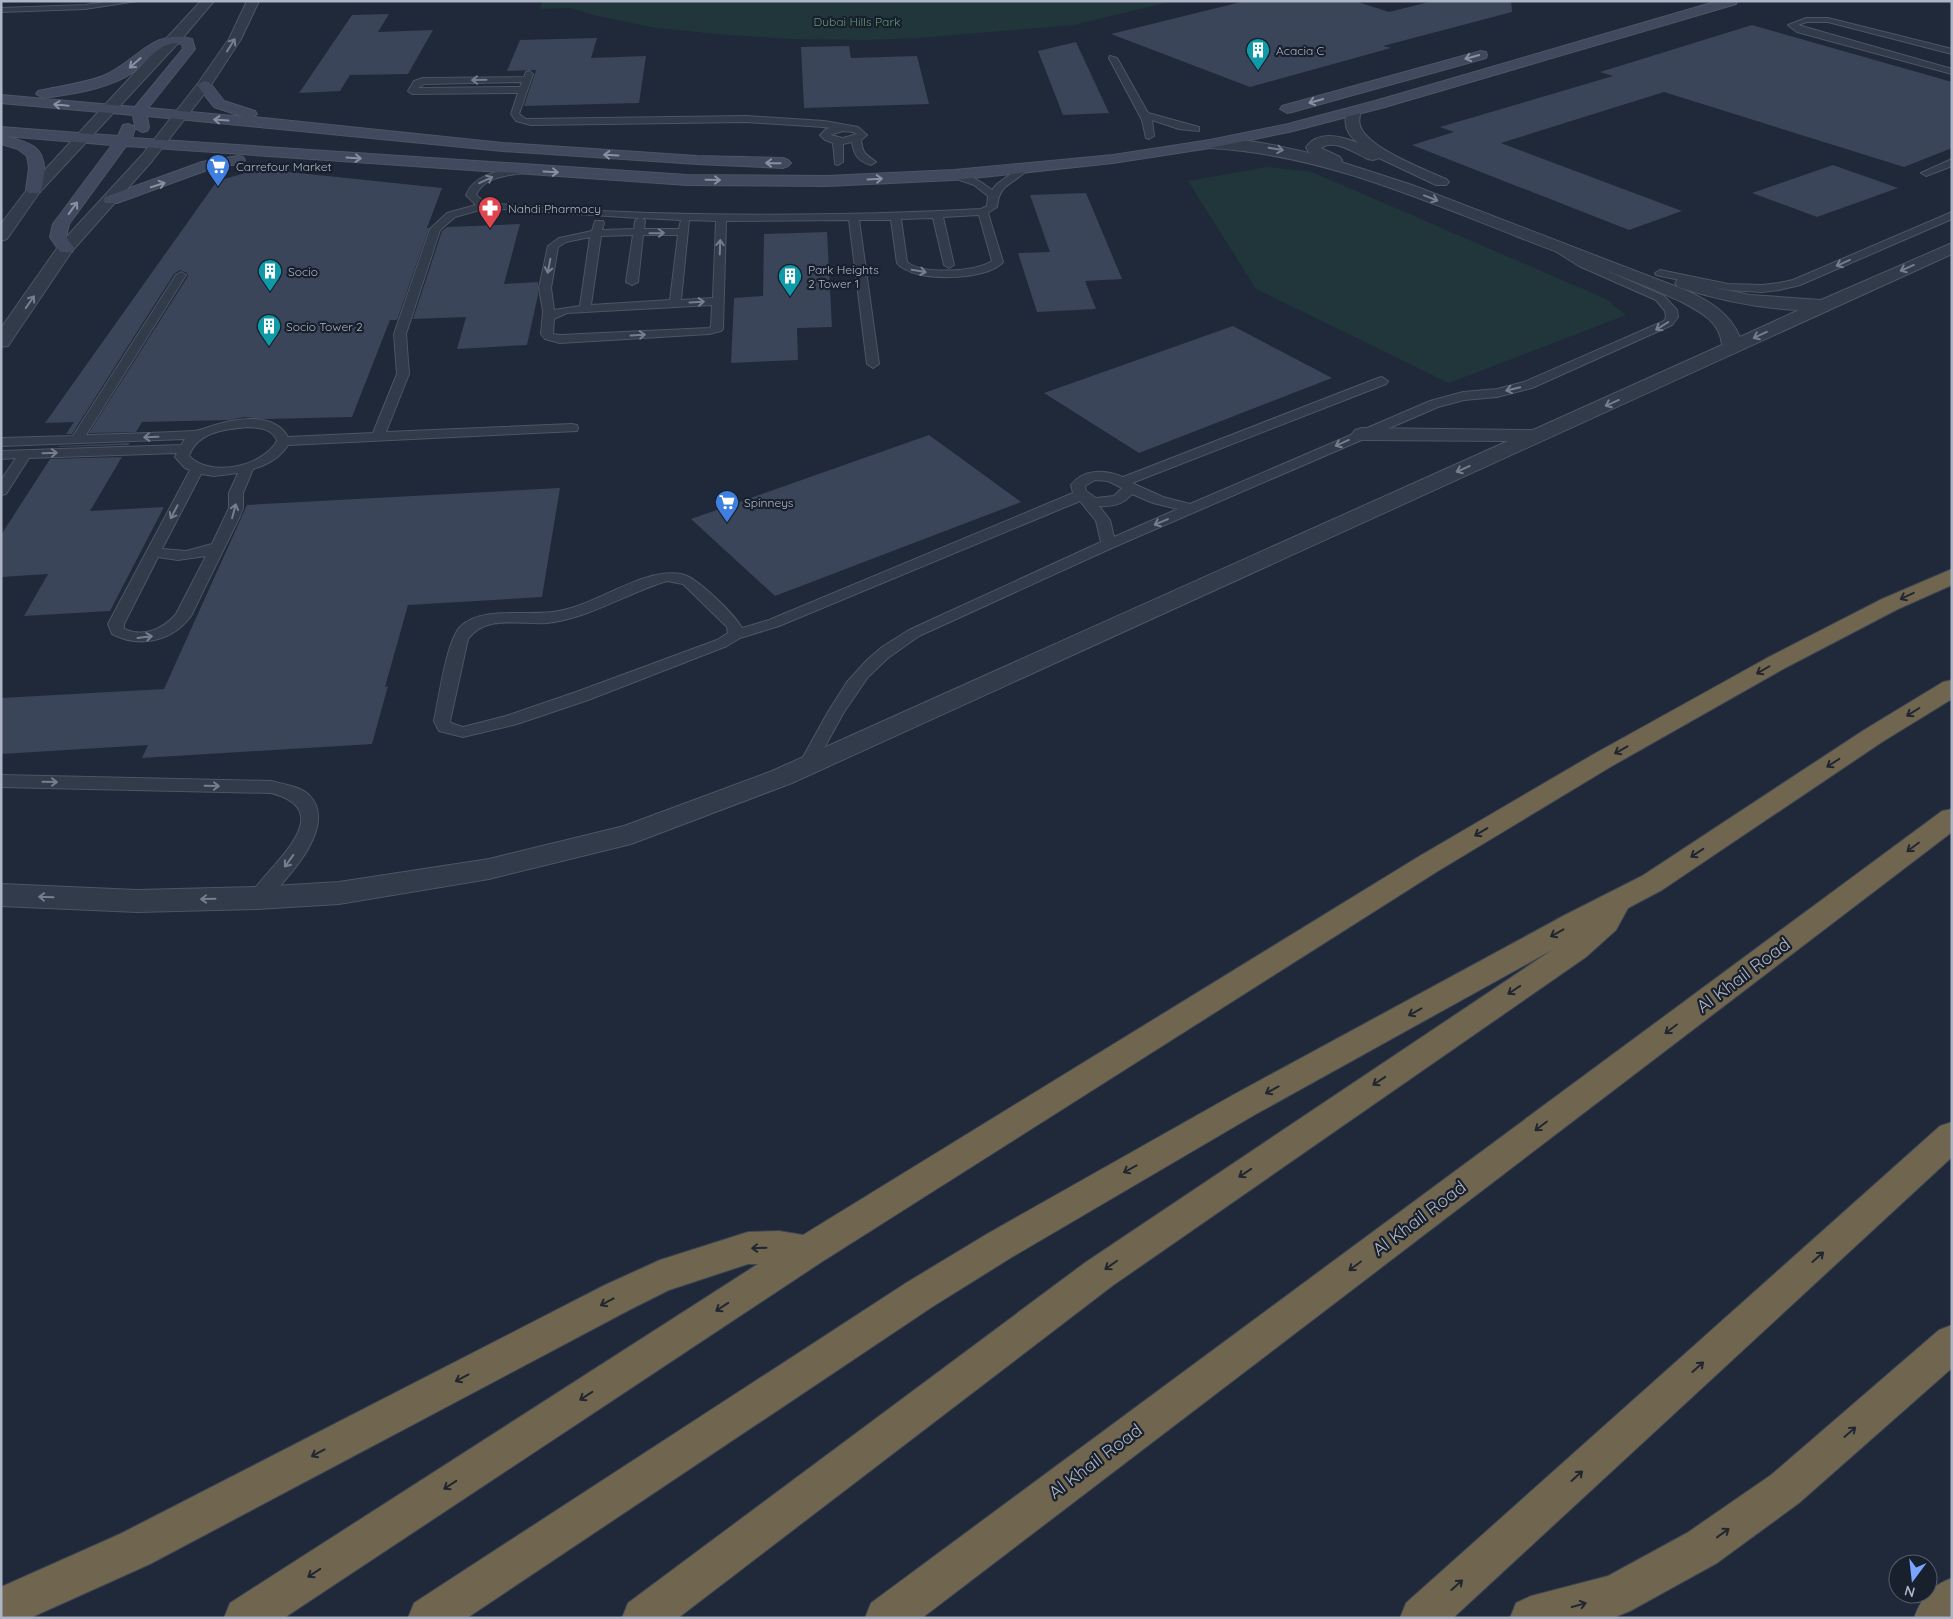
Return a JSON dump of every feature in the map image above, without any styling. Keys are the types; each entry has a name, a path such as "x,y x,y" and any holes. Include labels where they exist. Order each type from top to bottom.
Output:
{"highway":[{"path":"246,1618 807,1252 1428,864 1595,765 1833,632 1952,576"},
{"path":"430,1618 987,1252 1187,1138 1652,883 1874,736 1952,688"},
{"name":"Al Khail Road","path":"886,1618 1952,818"},
{"path":"643,1618 1091,1279 1581,945 1606,922 1616,903"},
{"path":"1421,1618 1952,1136"},
{"path":"1,1609 135,1549 618,1297 660,1277 748,1248 778,1247 807,1252"},
{"path":"1531,1618 1615,1596 1702,1548 1785,1488 1952,1342"},
{"path":"1935,1618 1952,1599"}],"main road":[{"path":"1,98 110,110 121,116 156,144 687,180 827,181 954,175 1022,170 1113,159 1210,144 1289,128 1354,111 1732,1"},
{"path":"1,98 69,90 105,80 129,68 158,45 176,38 188,42 189,49 145,101 133,127 61,224 58,237 66,248"},
{"path":"1274,112 1496,50"},
{"path":"204,85 213,99 226,108 254,115 294,120 322,128"},
{"path":"80,122 133,127 156,144"},
{"path":"174,122 379,144 429,140"},
{"path":"1,131 83,139 133,127 174,122 322,128 429,140 599,155 795,163"},
{"path":"1131,139 1211,126"},
{"path":"1,139 21,145 34,153 38,160 34,190"},
{"path":"111,200 207,165 288,154"},
{"path":"820,162 876,162"}],"street":[{"path":"1,236 34,190 110,110 208,1"},
{"path":"1,342 66,248 111,200 204,85 235,39 254,1"},
{"path":"1354,111 1352,120 1355,131 1364,141 1398,164"},
{"path":"1366,174 1315,151 1313,147 1324,141 1345,142 1371,156 1398,164 1451,187"},
{"path":"1210,144 1234,144 1278,150 1366,174 1408,188 1679,294 1706,308 1719,318 1728,328 1732,338 1732,348"},
{"path":"1515,213 1702,290 1735,298 1776,304 1824,305"},
{"path":"1,896 137,901 257,898 339,893 499,867 631,834 806,766 1952,248"},
{"path":"1362,434 1539,435"}],"lane":[{"path":"1,10 118,4 134,1"},
{"path":"1952,52 1834,21 1810,19 1792,25 1800,30 1952,72"},
{"path":"1113,58 1147,120 1149,136"},
{"path":"523,90 412,91 416,84 423,82 528,77 515,114 522,120 531,122 746,118 824,124 859,131 862,135 856,139 838,141 826,137 826,133"},
{"path":"1144,115 1179,126 1196,129"},
{"path":"801,123 826,133 843,128"},
{"path":"856,139 860,157 863,160 876,162"},
{"path":"838,141 838,162"},
{"path":"1926,173 1952,162"},
{"path":"484,206 475,201 471,195 472,189 491,177 524,170"},
{"path":"378,436 402,374 400,334 435,229 451,215 484,206 686,218 854,218 983,212 992,208 993,195 1000,186 1022,170"},
{"path":"954,175 977,183 993,195"},
{"path":"896,217 902,263 905,267 921,272 978,271 991,268 998,262 983,212"},
{"path":"585,309 596,234 602,214"},
{"path":"937,215 949,264"},
{"path":"1660,273 1730,288 1774,289 1796,283 1952,215"},
{"path":"632,282 640,216"},
{"path":"675,303 686,218"},
{"path":"684,232 569,236 556,242 553,246 545,288 549,311 547,334 549,337 560,340 709,332 719,326 718,301 722,218"},
{"path":"854,218 873,364"},
{"path":"806,766 857,681 873,663 892,647 939,621 1109,544 1362,434 1449,399 1497,393 1528,385 1660,328 1668,323 1672,317 1671,310 1660,298 1583,264 1556,247"},
{"path":"78,439 181,275"},
{"path":"546,297 571,298 587,294"},
{"path":"547,318 561,311 718,301"},
{"path":"1126,484 1382,380"},
{"path":"1,442 200,435 222,427 248,423 274,428 281,433 283,441 278,450 265,460 247,467 220,471 197,469 186,464 182,457 183,449"},
{"path":"283,441 572,428"},
{"path":"1,455 183,449 200,435"},
{"path":"1,491 25,454"},
{"path":"197,469 116,624 117,631 125,636 137,638 152,636 166,631 177,624 183,616 233,516 236,508 236,493 247,467"},
{"path":"1109,544 1102,520 1083,497 1078,485 1088,477 1107,476 1158,500 1193,509"},
{"path":"735,634 736,630 733,625 688,581 674,577 659,579 578,612 563,616 482,621 464,631 460,638 442,721 446,726 463,732 511,720 598,690 722,643 735,634 774,623 1083,497 1097,502 1115,501 1127,494 1126,484"},
{"path":"154,551 161,554 183,556 218,547"},
{"path":"1,781 271,787 289,792 304,800 310,813 310,828 279,875 257,898"}],"green space":[{"name":"Dubai Hills Park","path":"542,1 1174,1 1073,25 920,38 864,40 790,39 656,28 593,15 570,8 540,9"},
{"path":"1267,167 1312,172 1606,299 1626,315 1449,383 1256,289 1188,181"}],"building":[{"path":"1245,1 1355,1 1389,12 1433,1 1511,1 1512,12 1383,46 1391,48 1250,87 1111,34"},
{"path":"389,14 378,32 433,30 408,74 350,75 340,91 299,93 352,15"},
{"path":"1752,25 1952,82 1952,148 1904,167 1664,92 1501,143 1682,211 1629,230 1412,145 1454,132 1440,127 1613,76 1600,72"},
{"path":"597,38 591,58 646,56 639,103 524,106 536,70 507,71 520,40"},
{"path":"1076,42 1109,113 1063,115 1038,51"},
{"path":"849,46 851,58 917,56 929,104 804,108 801,47"},
{"path":"1833,165 1898,188 1817,217 1752,193"},
{"name":"Socio","path":"260,169 442,188 397,320 390,320 352,417 266,419 244,417 229,420 142,422 136,432 89,433 188,276 187,273 180,270 174,274 72,434 66,434 74,422 45,423 217,181"},
{"path":"1086,193 1122,279 1085,281 1096,309 1037,312 1018,253 1050,252 1030,195"},
{"path":"520,224 504,284 538,282 538,295 527,345 457,349 466,317 413,319 442,231 447,227"},
{"name":"Park Heights 2 Tower 1","path":"827,232 832,327 797,328 798,360 731,363 734,298 763,296 764,234"},
{"path":"1233,326 1332,378 1139,453 1044,393"},
{"path":"929,435 1021,502 775,596 691,519"},
{"path":"130,443 128,445 58,447 59,446"},
{"path":"122,457 90,511 164,507 110,611 24,616 48,574 1,577 1,535 50,459"},
{"path":"560,488 542,597 408,605 385,687 388,686 372,744 142,758 148,745 1,754 1,698 164,689 247,505"}],"place":[{"name":"Acacia C","path":"1258,71"},
{"name":"Carrefour Market","path":"218,187"},
{"name":"Nahdi Pharmacy","path":"490,229"},
{"name":"Socio","path":"270,292"},
{"name":"Park Heights 2 Tower 1","path":"790,297"},
{"name":"Socio Tower 2","path":"269,347"},
{"name":"Spinneys","path":"727,523"}]}
